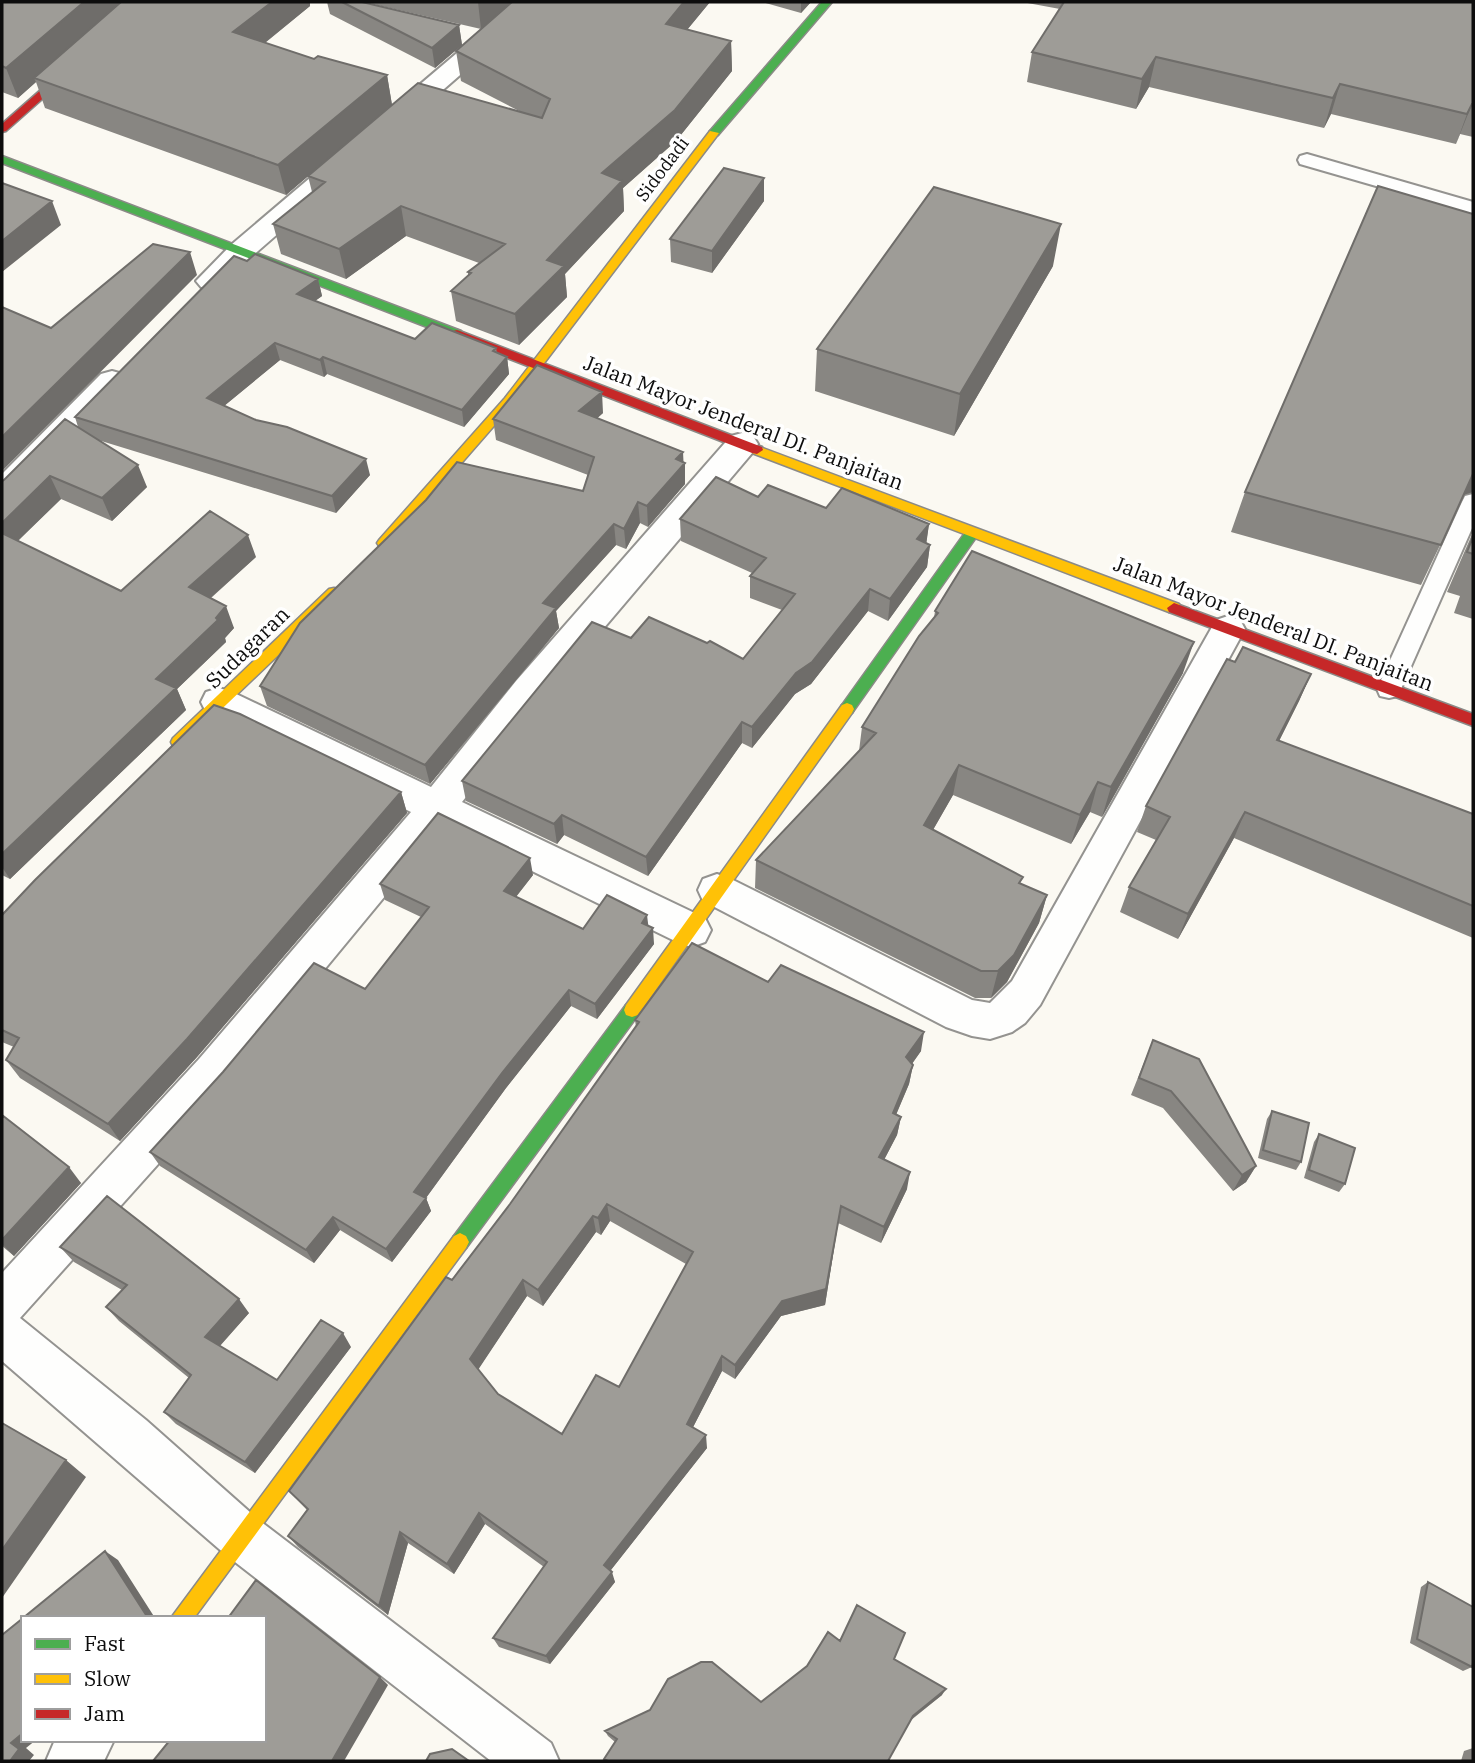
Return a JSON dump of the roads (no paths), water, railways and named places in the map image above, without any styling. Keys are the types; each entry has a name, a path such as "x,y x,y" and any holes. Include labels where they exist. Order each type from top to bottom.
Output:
{"street":[{"path":"2,129 147,2"},
{"path":"193,299 241,251 476,38 532,2"},
{"name":"Sidodadi","path":"537,365 702,148 827,2"},
{"name":"Jalan Mayor Jenderal DI. Panjaitan","path":"2,159 972,533 1473,720"},
{"path":"2,494 135,358"},
{"path":"369,558 416,511 537,365"},
{"path":"2,1305 214,1072 436,808 529,691 742,444"},
{"path":"183,1616 243,1538 691,930 972,533"},
{"name":"Sudagaran","path":"170,751 351,577"},
{"path":"717,890 960,1014 984,1023 1000,1020 1013,1010 1026,993 1228,629"},
{"path":"219,702 691,930"},
{"path":"2,1332 129,1437 243,1538 533,1761"},
{"path":"72,1761 86,1742"}],"lane":[{"path":"1307,160 1473,208"},
{"path":"1389,689 1473,502"}]}
